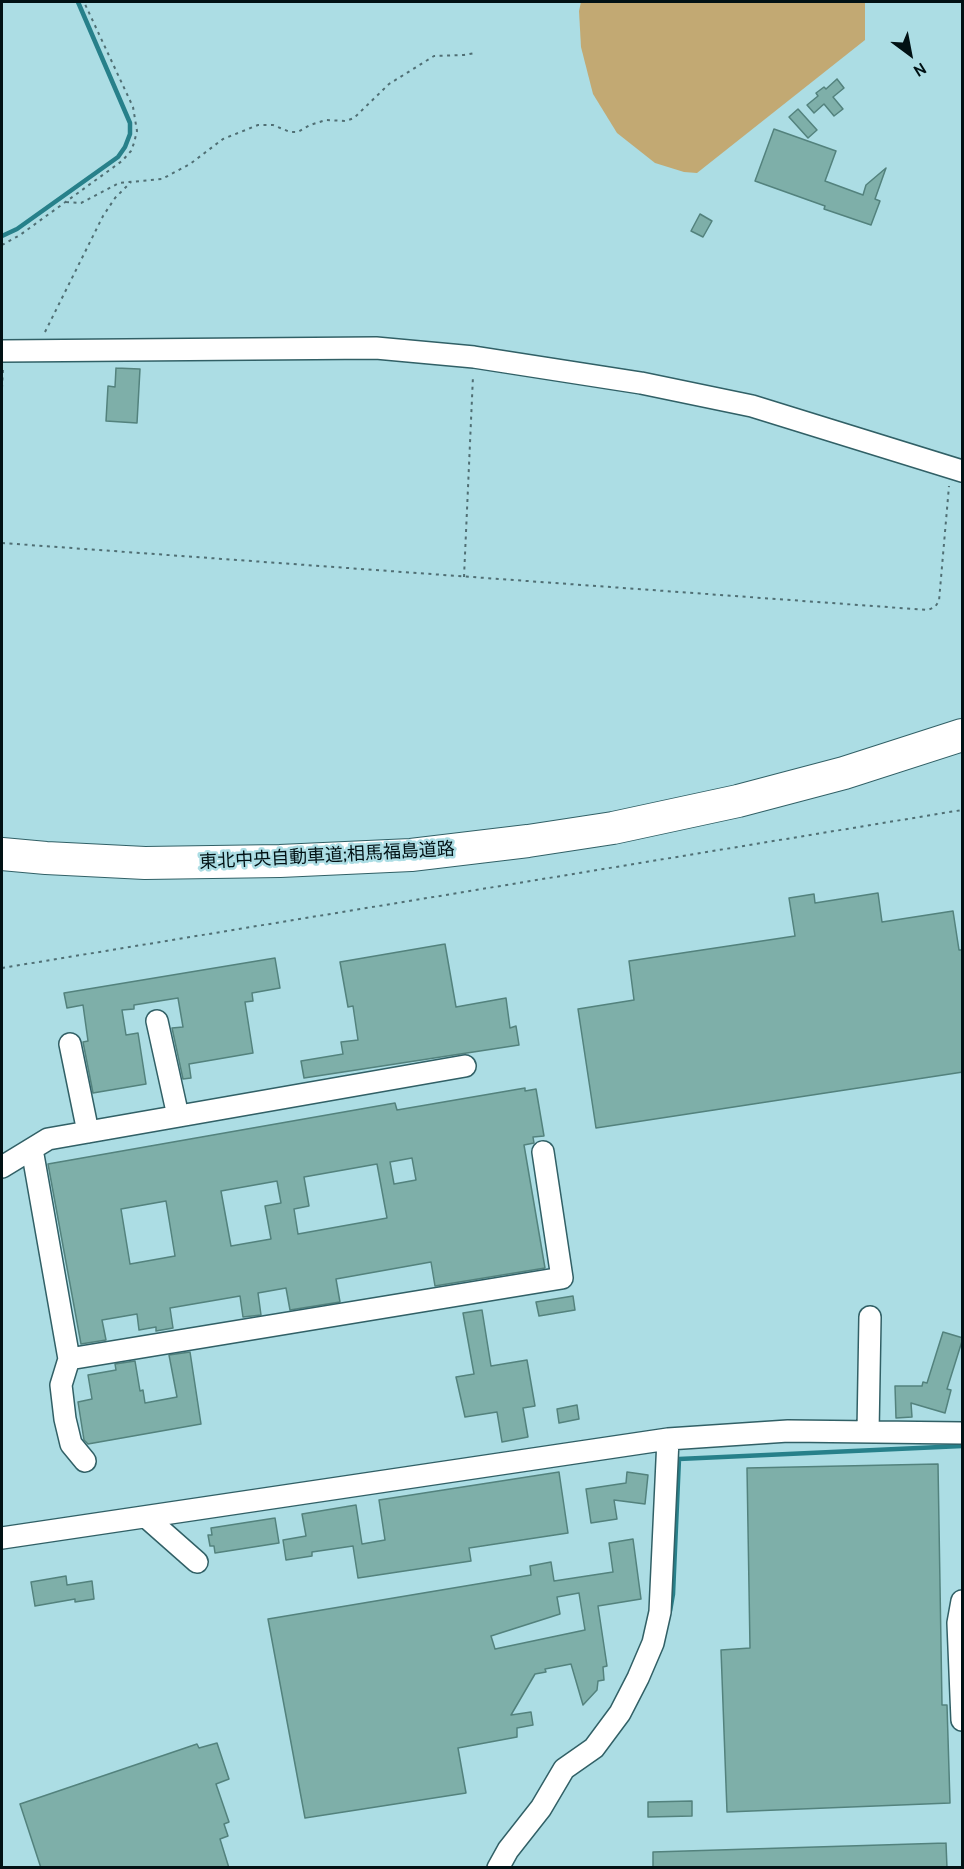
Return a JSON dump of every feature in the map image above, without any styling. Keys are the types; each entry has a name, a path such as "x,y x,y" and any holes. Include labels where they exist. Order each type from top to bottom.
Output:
{"highway":[{"name":"東北中央自動車道;相馬福島道路","path":"2,854 145,863 279,861 411,855 528,841 613,828 738,801 844,774 963,735"},
{"name":"東北中央自動車道;相馬福島道路","path":"2,869 164,876 288,874 428,866 537,853 728,817 847,786 963,750"}],"street":[{"path":"2,351 376,348 474,357 641,382 752,406 956,470"},
{"path":"157,1021 178,1116"},
{"path":"70,1044 88,1132"},
{"path":"2,1167 48,1138 465,1066"},
{"path":"32,1149 69,1359 61,1385 65,1419 71,1444 85,1461"},
{"path":"69,1359 562,1278 543,1152"},
{"path":"867,1432 870,1317"},
{"path":"2,1538 668,1439 788,1431 963,1433"},
{"path":"498,1868 508,1850 541,1808 564,1769 594,1748 620,1713 653,1643 660,1612 668,1439"},
{"path":"146,1517 197,1562"},
{"path":"963,1601 958,1623 963,1720"}],"path":[{"path":"2,245 66,202 122,161 131,151 136,130 133,107 84,2"},
{"path":"66,202 81,203 119,183 162,179 177,172 223,139 258,125 273,125 290,132 298,132 326,120 346,121 354,118 384,88 434,56 475,53"},
{"path":"36,351 103,216 115,198 131,182"},
{"path":"464,577 474,357"},
{"path":"2,543 928,610 939,601 956,470"},
{"path":"2,968 963,810"}],"shaded area":[{"path":"581,2 865,2 865,40 697,173 684,172 655,163 617,133 593,94 581,47 579,11"}],"building":[{"path":"837,79 844,88 833,97 843,109 834,116 824,104 814,113 807,105 818,96 816,93 824,87 826,89"},
{"path":"798,109 817,130 808,138 789,117"},
{"path":"774,129 836,151 825,181 863,195 866,185 886,168 875,199 880,201 871,225 755,181"},
{"path":"700,214 712,221 703,237 691,231"},
{"path":"116,368 140,369 137,423 106,421 108,386 115,387"},
{"path":"878,893 882,922 953,911 959,950 963,950 963,1072 596,1128 578,1009 634,1000 629,961 795,936 789,898 814,894 815,903"},
{"path":"445,944 456,1007 506,998 510,1028 516,1026 519,1045 304,1078 301,1061 343,1054 341,1042 358,1040 353,1006 348,1007 340,962"},
{"path":"275,958 280,988 252,993 253,1001 245,1002 253,1053 189,1064 191,1078 183,1079 172,1028 183,1027 178,998 134,1005 134,1009 122,1010 126,1035 138,1033 146,1084 93,1093 83,1042 88,1041 83,1005 67,1008 64,993"},
{"path":"525,1088 525,1091 536,1089 544,1136 533,1137 534,1143 524,1145 545,1268 435,1286 431,1262 336,1279 340,1302 290,1310 286,1288 258,1293 261,1315 243,1317 240,1296 170,1308 173,1328 156,1331 156,1327 139,1330 137,1314 102,1320 106,1340 81,1344 48,1164 395,1103 397,1110","holes":["412,1158 416,1180 394,1184 390,1162","377,1164 387,1218 298,1234 294,1209 309,1206 304,1177","277,1181 281,1203 265,1206 271,1239 231,1246 221,1191","166,1201 175,1256 130,1264 121,1209"]},
{"path":"573,1296 575,1310 539,1316 536,1302"},
{"path":"482,1310 491,1366 527,1360 535,1406 523,1408 528,1437 502,1442 497,1412 465,1417 456,1377 474,1374 463,1313"},
{"path":"943,1332 963,1338 947,1389 951,1390 945,1413 911,1403 912,1417 896,1418 895,1386 922,1386 923,1382 927,1383"},
{"path":"190,1352 201,1424 88,1444 84,1440 78,1402 92,1399 88,1375 116,1370 115,1364 135,1361 140,1391 143,1390 145,1403 177,1397 169,1355"},
{"path":"577,1405 579,1419 559,1423 557,1409"},
{"path":"938,1464 942,1705 947,1705 950,1803 727,1812 721,1650 750,1648 747,1468"},
{"path":"559,1472 568,1533 469,1548 471,1561 358,1578 353,1546 312,1552 312,1556 286,1560 283,1540 306,1536 302,1514 356,1505 362,1544 385,1540 379,1500"},
{"path":"627,1472 648,1475 645,1504 614,1500 617,1519 591,1523 586,1489 626,1483"},
{"path":"275,1518 279,1543 215,1553 214,1546 210,1546 208,1535 212,1535 211,1528"},
{"path":"633,1539 641,1599 598,1606 607,1666 603,1667 604,1680 598,1681 597,1690 583,1705 571,1664 545,1669 546,1672 535,1674 511,1715 531,1712 533,1725 517,1728 517,1737 458,1748 466,1793 305,1818 268,1619 531,1575 530,1566 551,1562 554,1581 613,1572 609,1543","holes":["579,1593 585,1630 495,1649 491,1636 560,1614 557,1597"]},
{"path":"66,1576 67,1585 92,1581 94,1599 75,1602 75,1599 35,1606 31,1582"},
{"path":"217,1743 229,1779 216,1784 229,1822 224,1824 228,1836 220,1839 229,1868 41,1868 20,1804 197,1744 199,1748"},
{"path":"692,1801 692,1816 648,1817 648,1802"},
{"path":"946,1843 947,1868 653,1868 653,1852"}],"waterway":[{"path":"2,236 17,229 118,157 130,134 130,123 78,2"},
{"path":"670,1611 673,1594 679,1459 962,1446"}]}
